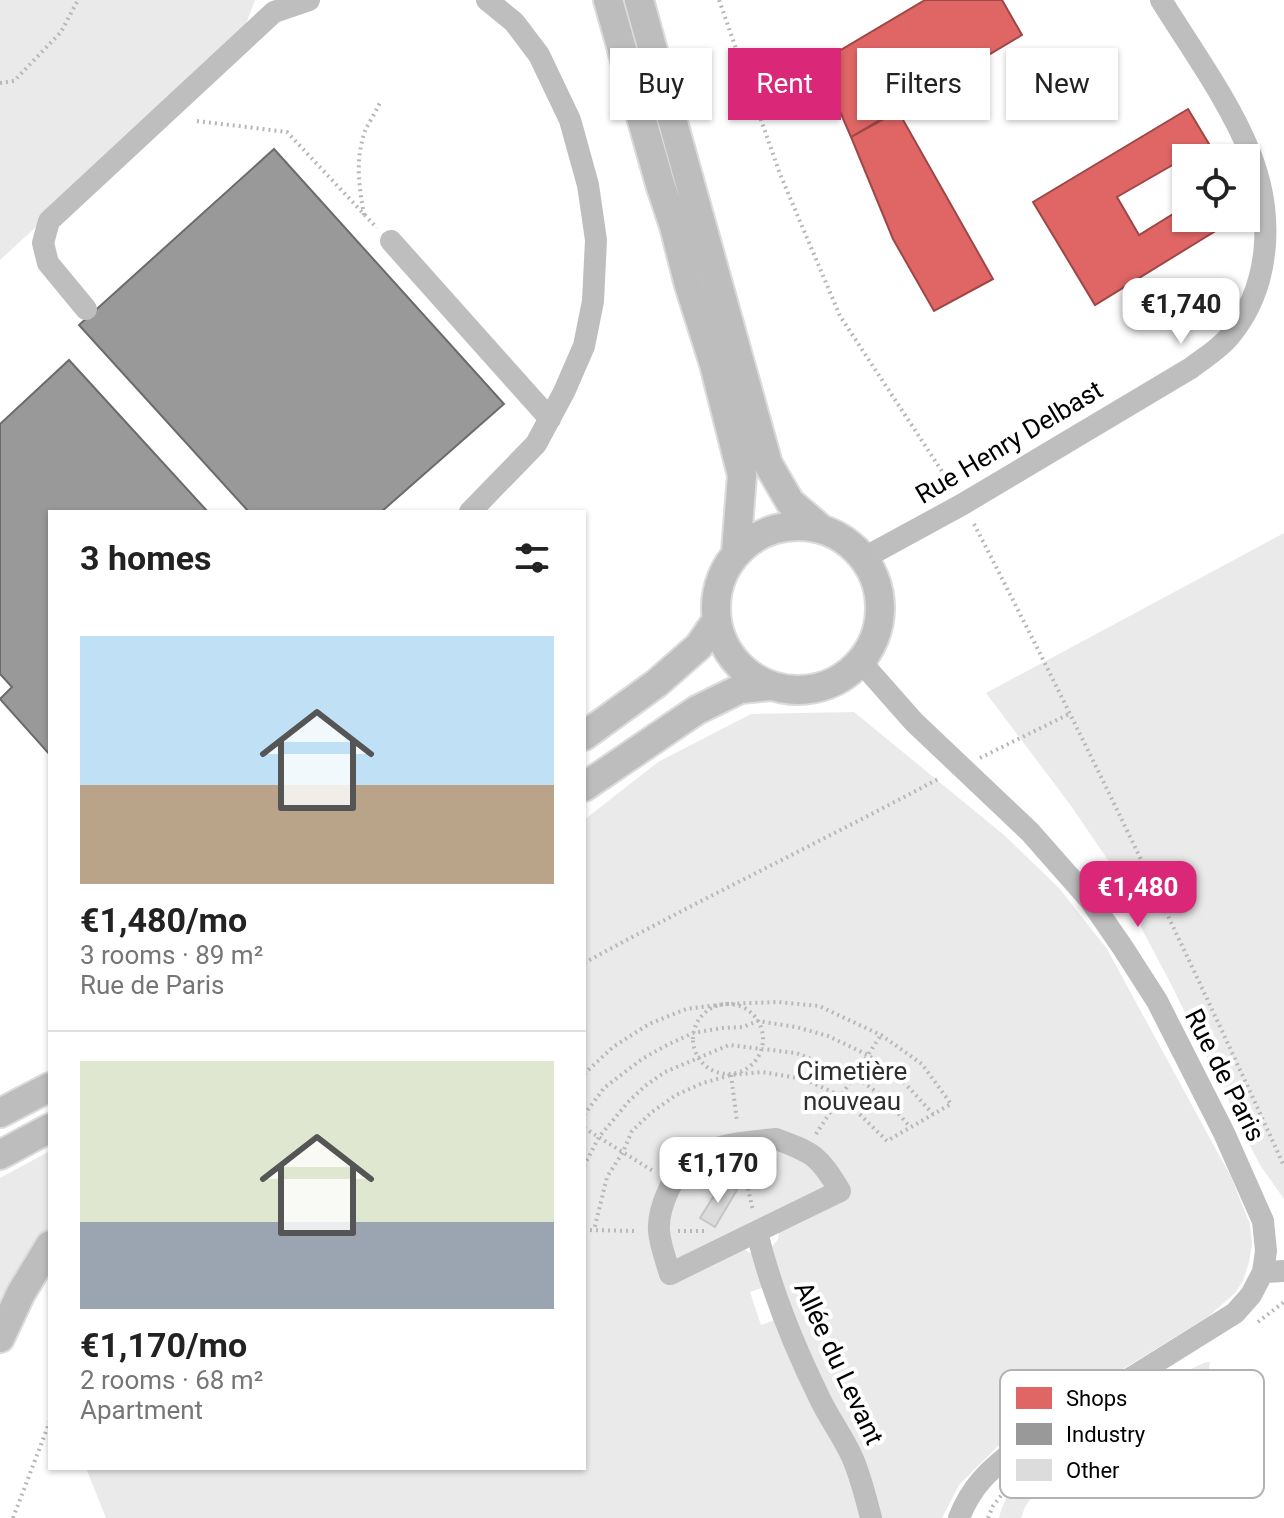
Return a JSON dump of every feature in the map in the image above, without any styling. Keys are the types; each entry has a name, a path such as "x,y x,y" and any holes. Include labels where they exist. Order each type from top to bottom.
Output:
{"main road":[{"path":"608,0 714,364 742,475 736,552"},
{"path":"586,786 697,710 740,689 770,686 798,691 826,686 851,672 861,662 875,638 881,610 876,583 864,558 844,539 819,527 790,502 768,464 639,0"},
{"path":"770,686 750,676 734,661 723,642 716,621 718,584 736,552 754,537 774,528 796,525 819,527"},
{"path":"586,735 657,683 699,646 716,621"},
{"path":"0,1113 48,1088"},
{"path":"0,1155 48,1129"},
{"path":"0,1338 21,1293 48,1248"}],"street":[{"path":"86,309 48,263 43,243 49,221 272,6 309,0"},
{"path":"472,510 536,444 564,392 584,346 593,301 596,240 588,185 570,120 539,55 514,22 487,0"},
{"name":"Rue Henry Delbast","path":"864,558 963,504 1211,354 1242,319 1255,294 1263,268 1265,225 1260,185 1250,153 1231,114 1161,0"},
{"path":"391,241 550,419"},
{"name":"Rue de Paris","path":"861,662 914,722 1030,832 1090,900 1157,1001 1254,1198 1263,1221 1266,1251 1273,1271 1235,1313 1144,1370"},
{"path":"776,1139 806,1150 825,1165 840,1191 670,1274 659,1231 662,1205 673,1182 694,1157 722,1145 776,1139"},
{"name":"Allée du Levant","path":"757,1232 772,1285 794,1341 852,1457 871,1518"},
{"name":"Rue de Paris","path":"959,1518 966,1500 982,1478 1000,1461"}],"path":[{"path":"0,83 14,81 61,32 78,0"},
{"path":"719,0 780,174 840,316 963,504 1193,966 1284,1166"},
{"path":"364,216 358,180 359,158 366,131 380,102"},
{"path":"197,121 287,132 391,241"},
{"path":"586,962 679,911 1069,714"},
{"path":"586,1072 613,1047 649,1024 686,1009 725,1004 778,1002 819,1006 881,1035 922,1064 951,1104 887,1141 841,1096 804,1079 762,1072 731,1075 712,1071 698,1058 693,1033 704,1013 714,1007 735,1004 758,1021 762,1030 762,1049 758,1059 741,1072 731,1075 703,1083 676,1095 632,1131 607,1177 594,1230"},
{"path":"586,1112 604,1088 642,1059 693,1033 743,1027 758,1021 828,1036 868,1055 901,1079 933,1114"},
{"path":"806,1150 881,1035"},
{"path":"586,1162 599,1137 645,1086 665,1072 729,1045 796,1053 855,1076 887,1100 910,1127"},
{"path":"586,1129 673,1182"},
{"path":"13,1518 48,1426"}],"green space":[{"path":"0,0 255,0 240,40 0,260"},
{"path":"1284,533 1284,1199 1260,1165 1233,1113 1224,1086 1212,1068 1110,863 986,693"},
{"name":"Cimetière nouveau","path":"854,712 1004,835 1059,888 1107,949 1231,1177 1250,1224 1252,1245 1243,1281 1235,1293 1209,1316 1122,1370 1000,1370 1000,1445 959,1485 942,1518 877,1518 769,1251 779,1232 742,1247 755,1254 765,1287 750,1292 761,1325 777,1319 842,1453 863,1518 106,1518 87,1470 586,1470 586,818 658,762 751,714"},
{"path":"48,1152 48,1235 0,1316 0,1178"},
{"path":"1210,1362 1208,1370 1190,1370"},
{"path":"1007,1498 1031,1498 1021,1518 999,1518"}],"building: Shops":[{"path":"925,0 1002,0 1022,35 990,54 990,48 857,48 857,120 880,120 851,137 841,114 841,50"},
{"path":"1188,109 1209,144 1172,144 1172,165 1117,197 1139,235 1172,215 1172,232 1214,232 1095,305 1033,202"},
{"path":"882,120 903,120 993,279 934,311 893,239 851,137"}],"building: Industry":[{"path":"274,149 504,404 383,510 247,510 79,325"},
{"path":"69,360 206,510 48,510 48,753 0,699 12,687 0,674 0,424"}],"building: Other":[{"path":"722,1183 737,1190 715,1227 700,1218"}]}
